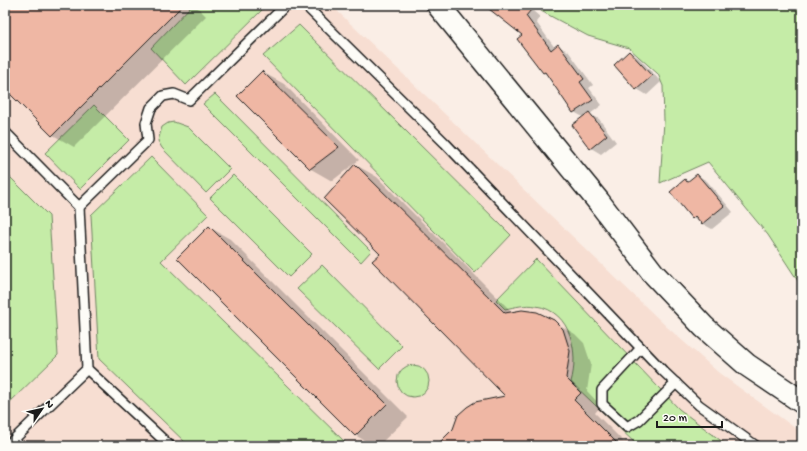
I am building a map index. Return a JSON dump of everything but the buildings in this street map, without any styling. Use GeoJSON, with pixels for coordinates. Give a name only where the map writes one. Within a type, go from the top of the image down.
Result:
{"type":"FeatureCollection","features":[{"type":"Feature","properties":{"kind":"street"},"geometry":{"type":"LineString","coordinates":[[438,5],[599,202],[653,273],[704,327],[747,365],[802,402]]}},
{"type":"Feature","properties":{"kind":"lane"},"geometry":{"type":"LineString","coordinates":[[79,207],[148,140],[146,123],[151,108],[163,96],[174,94],[188,100],[286,5]]}},
{"type":"Feature","properties":{"kind":"lane"},"geometry":{"type":"LineString","coordinates":[[305,5],[445,143],[676,383],[700,405],[756,446]]}},
{"type":"Feature","properties":{"kind":"lane"},"geometry":{"type":"LineString","coordinates":[[5,132],[79,207],[86,369],[170,446]]}},
{"type":"Feature","properties":{"kind":"lane"},"geometry":{"type":"LineString","coordinates":[[641,348],[602,390],[602,404],[627,427],[639,420],[676,383]]}},
{"type":"Feature","properties":{"kind":"lane"},"geometry":{"type":"LineString","coordinates":[[7,446],[86,369]]}},
{"type":"Feature","properties":{"kind":"shaded area"},"geometry":{"type":"Polygon","coordinates":[[[5,5],[331,5],[667,327],[719,373],[802,433],[802,446],[5,446],[5,5]]]}},
{"type":"Feature","properties":{"kind":"green space"},"geometry":{"type":"Polygon","coordinates":[[[192,5],[267,5],[186,85],[151,48],[192,5]]]}},
{"type":"Feature","properties":{"kind":"green space"},"geometry":{"type":"Polygon","coordinates":[[[542,5],[802,5],[802,287],[768,235],[708,162],[660,183],[664,121],[663,86],[658,74],[629,48],[588,36],[541,11],[542,5]]]}},
{"type":"Feature","properties":{"kind":"green space"},"geometry":{"type":"Polygon","coordinates":[[[299,25],[511,235],[475,273],[263,56],[299,25]]]}},
{"type":"Feature","properties":{"kind":"green space"},"geometry":{"type":"Polygon","coordinates":[[[215,94],[371,251],[361,262],[203,104],[215,94]]]}},
{"type":"Feature","properties":{"kind":"green space"},"geometry":{"type":"Polygon","coordinates":[[[94,105],[129,140],[80,189],[45,153],[94,105]]]}},
{"type":"Feature","properties":{"kind":"green space"},"geometry":{"type":"Polygon","coordinates":[[[174,122],[188,127],[230,169],[206,193],[162,148],[158,141],[162,127],[168,123],[174,122]]]}},
{"type":"Feature","properties":{"kind":"green space"},"geometry":{"type":"Polygon","coordinates":[[[151,157],[208,215],[161,261],[349,446],[189,446],[99,359],[91,215],[151,157]]]}},
{"type":"Feature","properties":{"kind":"green space"},"geometry":{"type":"Polygon","coordinates":[[[5,172],[49,216],[58,355],[5,407],[5,172]]]}},
{"type":"Feature","properties":{"kind":"green space"},"geometry":{"type":"Polygon","coordinates":[[[233,175],[312,254],[289,277],[210,198],[233,175]]]}},
{"type":"Feature","properties":{"kind":"green space"},"geometry":{"type":"Polygon","coordinates":[[[536,259],[679,409],[728,446],[638,446],[571,382],[574,359],[573,347],[570,335],[558,316],[548,310],[532,305],[505,309],[496,300],[536,259]]]}},
{"type":"Feature","properties":{"kind":"green space"},"geometry":{"type":"Polygon","coordinates":[[[322,265],[402,346],[379,369],[297,289],[322,265]]]}},
{"type":"Feature","properties":{"kind":"green space"},"geometry":{"type":"Polygon","coordinates":[[[802,306],[802,366],[800,365],[802,306]]]}},
{"type":"Feature","properties":{"kind":"green space"},"geometry":{"type":"Polygon","coordinates":[[[410,365],[416,365],[426,372],[429,381],[428,387],[422,394],[416,397],[410,397],[400,390],[397,384],[397,378],[404,368],[410,365]]]}}]}
